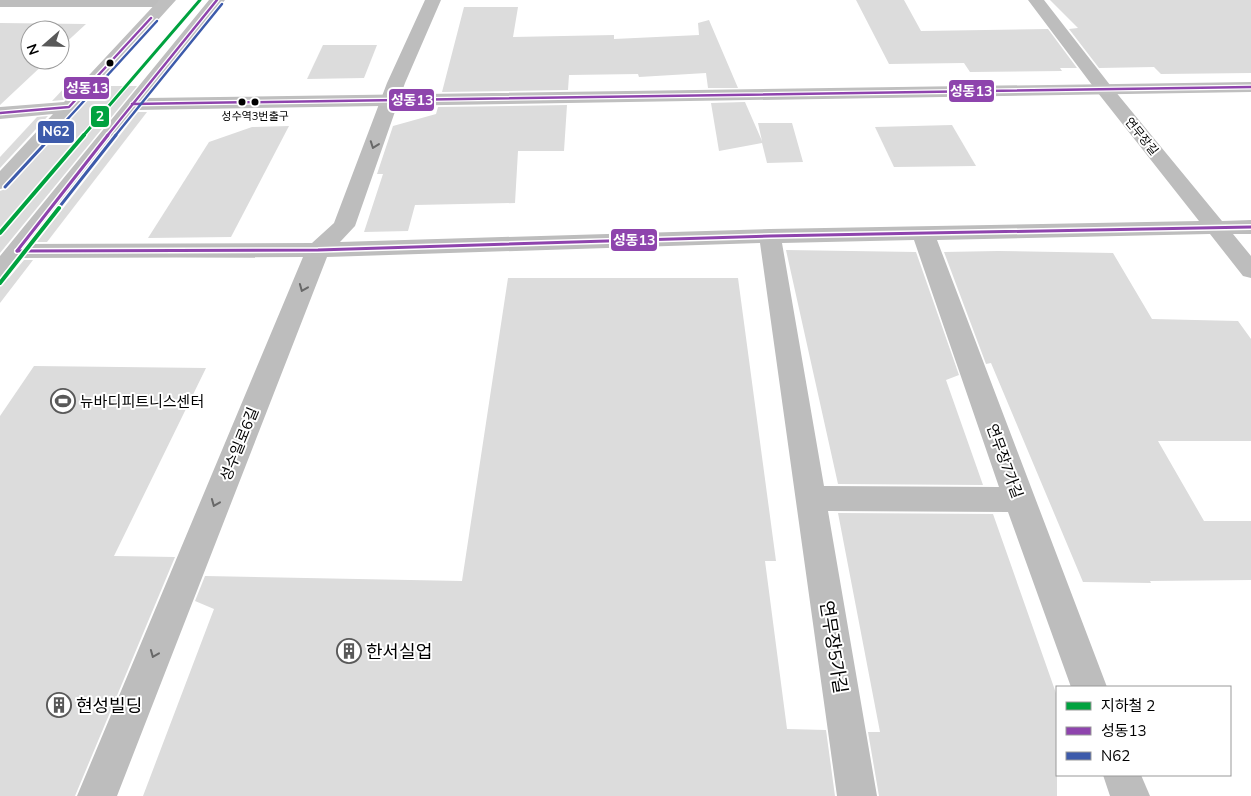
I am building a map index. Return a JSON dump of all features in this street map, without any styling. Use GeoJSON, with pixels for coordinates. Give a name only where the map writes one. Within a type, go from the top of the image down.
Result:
{"type":"FeatureCollection","features":[{"type":"Feature","properties":{"kind":"street"},"geometry":{"type":"LineString","coordinates":[[0,272],[132,104],[217,0]]}},
{"type":"Feature","properties":{"kind":"street","name":"성수일로6길"},"geometry":{"type":"LineString","coordinates":[[97,796],[318,250],[344,226],[396,83],[432,0]]}},
{"type":"Feature","properties":{"kind":"street","name":"연무장길"},"geometry":{"type":"LineString","coordinates":[[1036,0],[1104,89],[1251,271]]}},
{"type":"Feature","properties":{"kind":"street"},"geometry":{"type":"LineString","coordinates":[[0,2],[167,1]]}},
{"type":"Feature","properties":{"kind":"street"},"geometry":{"type":"LineString","coordinates":[[0,183],[167,1]]}},
{"type":"Feature","properties":{"kind":"street"},"geometry":{"type":"LineString","coordinates":[[132,104],[1251,87]]}},
{"type":"Feature","properties":{"kind":"street"},"geometry":{"type":"LineString","coordinates":[[0,113],[69,107]]}},
{"type":"Feature","properties":{"kind":"street"},"geometry":{"type":"LineString","coordinates":[[17,251],[318,250],[770,236],[1251,227]]}},
{"type":"Feature","properties":{"kind":"street","name":"연무장7가길"},"geometry":{"type":"LineString","coordinates":[[923,233],[1019,500],[1090,686]]}},
{"type":"Feature","properties":{"kind":"street","name":"연무장5가길"},"geometry":{"type":"LineString","coordinates":[[770,236],[857,796]]}},
{"type":"Feature","properties":{"kind":"street"},"geometry":{"type":"LineString","coordinates":[[811,498],[1019,500]]}},
{"type":"Feature","properties":{"kind":"street"},"geometry":{"type":"LineString","coordinates":[[1122,776],[1130,796]]}},
{"type":"Feature","properties":{"kind":"building"},"geometry":{"type":"Polygon","coordinates":[[[856,0],[904,0],[921,31],[1048,29],[1077,68],[1060,68],[1062,71],[970,72],[964,63],[889,64],[856,0]]]}},
{"type":"Feature","properties":{"kind":"building"},"geometry":{"type":"Polygon","coordinates":[[[1050,0],[1251,0],[1251,73],[1161,74],[1154,67],[1099,68],[1069,29],[1078,28],[1050,0]]]}},
{"type":"Feature","properties":{"kind":"building"},"geometry":{"type":"Polygon","coordinates":[[[464,7],[518,7],[513,37],[614,35],[614,39],[699,35],[698,23],[709,20],[738,88],[708,88],[706,73],[639,77],[638,74],[569,75],[568,90],[442,92],[464,7]]]}},
{"type":"Feature","properties":{"kind":"building"},"geometry":{"type":"Polygon","coordinates":[[[0,23],[20,23],[20,70],[37,70],[0,105],[0,23]]]}},
{"type":"Feature","properties":{"kind":"building"},"geometry":{"type":"Polygon","coordinates":[[[70,24],[86,24],[70,39],[70,24]]]}},
{"type":"Feature","properties":{"kind":"building"},"geometry":{"type":"Polygon","coordinates":[[[323,45],[377,45],[364,78],[307,79],[323,45]]]}},
{"type":"Feature","properties":{"kind":"building"},"geometry":{"type":"Polygon","coordinates":[[[67,85],[77,86],[63,100],[52,101],[67,85]]]}},
{"type":"Feature","properties":{"kind":"building"},"geometry":{"type":"Polygon","coordinates":[[[101,86],[137,86],[0,253],[0,191],[8,188],[101,86]]]}},
{"type":"Feature","properties":{"kind":"building"},"geometry":{"type":"Polygon","coordinates":[[[745,102],[762,141],[758,123],[792,123],[803,162],[767,163],[762,143],[719,151],[711,103],[745,102]]]}},
{"type":"Feature","properties":{"kind":"building"},"geometry":{"type":"Polygon","coordinates":[[[567,105],[564,151],[518,151],[515,203],[415,205],[408,231],[364,232],[383,174],[377,174],[393,126],[436,114],[438,107],[567,105]]]}},
{"type":"Feature","properties":{"kind":"building"},"geometry":{"type":"Polygon","coordinates":[[[138,112],[147,112],[47,242],[37,242],[138,112]]]}},
{"type":"Feature","properties":{"kind":"building"},"geometry":{"type":"Polygon","coordinates":[[[48,116],[0,168],[0,157],[37,117],[48,116]]]}},
{"type":"Feature","properties":{"kind":"building"},"geometry":{"type":"Polygon","coordinates":[[[952,125],[976,166],[894,167],[875,127],[952,125]]]}},
{"type":"Feature","properties":{"kind":"building"},"geometry":{"type":"Polygon","coordinates":[[[289,126],[231,237],[148,238],[209,142],[252,127],[289,126]]]}},
{"type":"Feature","properties":{"kind":"building"},"geometry":{"type":"Polygon","coordinates":[[[786,250],[916,252],[959,375],[946,380],[983,485],[838,484],[786,250]]]}},
{"type":"Feature","properties":{"kind":"building"},"geometry":{"type":"Polygon","coordinates":[[[944,252],[1113,253],[1152,319],[1238,321],[1251,339],[1251,441],[1158,441],[1204,521],[1251,521],[1251,580],[1150,581],[1151,583],[1083,582],[991,363],[986,364],[944,252]]]}},
{"type":"Feature","properties":{"kind":"building"},"geometry":{"type":"Polygon","coordinates":[[[24,260],[33,260],[0,303],[0,281],[9,278],[24,260]]]}},
{"type":"Feature","properties":{"kind":"building"},"geometry":{"type":"Polygon","coordinates":[[[508,278],[738,278],[776,561],[765,561],[787,729],[826,730],[835,796],[143,796],[214,609],[195,601],[205,576],[462,581],[508,278]]]}},
{"type":"Feature","properties":{"kind":"building"},"geometry":{"type":"Polygon","coordinates":[[[34,366],[206,368],[114,556],[175,557],[75,796],[0,796],[0,416],[34,366]]]}},
{"type":"Feature","properties":{"kind":"building"},"geometry":{"type":"Polygon","coordinates":[[[838,513],[993,514],[1056,693],[1057,796],[879,796],[868,732],[880,732],[838,513]]]}},
{"type":"Feature","properties":{"kind":"metro line","name":"2"},"geometry":{"type":"LineString","coordinates":[[0,233],[200,0]]}},
{"type":"Feature","properties":{"kind":"metro line","name":"2"},"geometry":{"type":"LineString","coordinates":[[0,283],[59,208]]}},
{"type":"Feature","properties":{"kind":"transit line","name":"성동13"},"geometry":{"type":"LineString","coordinates":[[17,251],[132,104],[217,0]]}},
{"type":"Feature","properties":{"kind":"transit line","name":"N62"},"geometry":{"type":"LineString","coordinates":[[5,276],[137,108],[222,4]]}},
{"type":"Feature","properties":{"kind":"transit line","name":"성동13"},"geometry":{"type":"LineString","coordinates":[[0,113],[69,107],[151,18]]}},
{"type":"Feature","properties":{"kind":"transit line","name":"N62"},"geometry":{"type":"LineString","coordinates":[[5,187],[157,21]]}},
{"type":"Feature","properties":{"kind":"transit line","name":"성동13"},"geometry":{"type":"LineString","coordinates":[[132,104],[1251,87]]}},
{"type":"Feature","properties":{"kind":"transit line","name":"성동13"},"geometry":{"type":"LineString","coordinates":[[17,251],[318,250],[770,236],[1251,227]]}},
{"type":"Feature","properties":{"kind":"place","name":"성수역3번출구"},"geometry":{"type":"Point","coordinates":[255,102]}},
{"type":"Feature","properties":{"kind":"place","name":"뉴바디피트니스센터"},"geometry":{"type":"Point","coordinates":[63,401]}},
{"type":"Feature","properties":{"kind":"place","name":"한서실업"},"geometry":{"type":"Point","coordinates":[349,651]}},
{"type":"Feature","properties":{"kind":"place","name":"현성빌딩"},"geometry":{"type":"Point","coordinates":[59,705]}}]}
